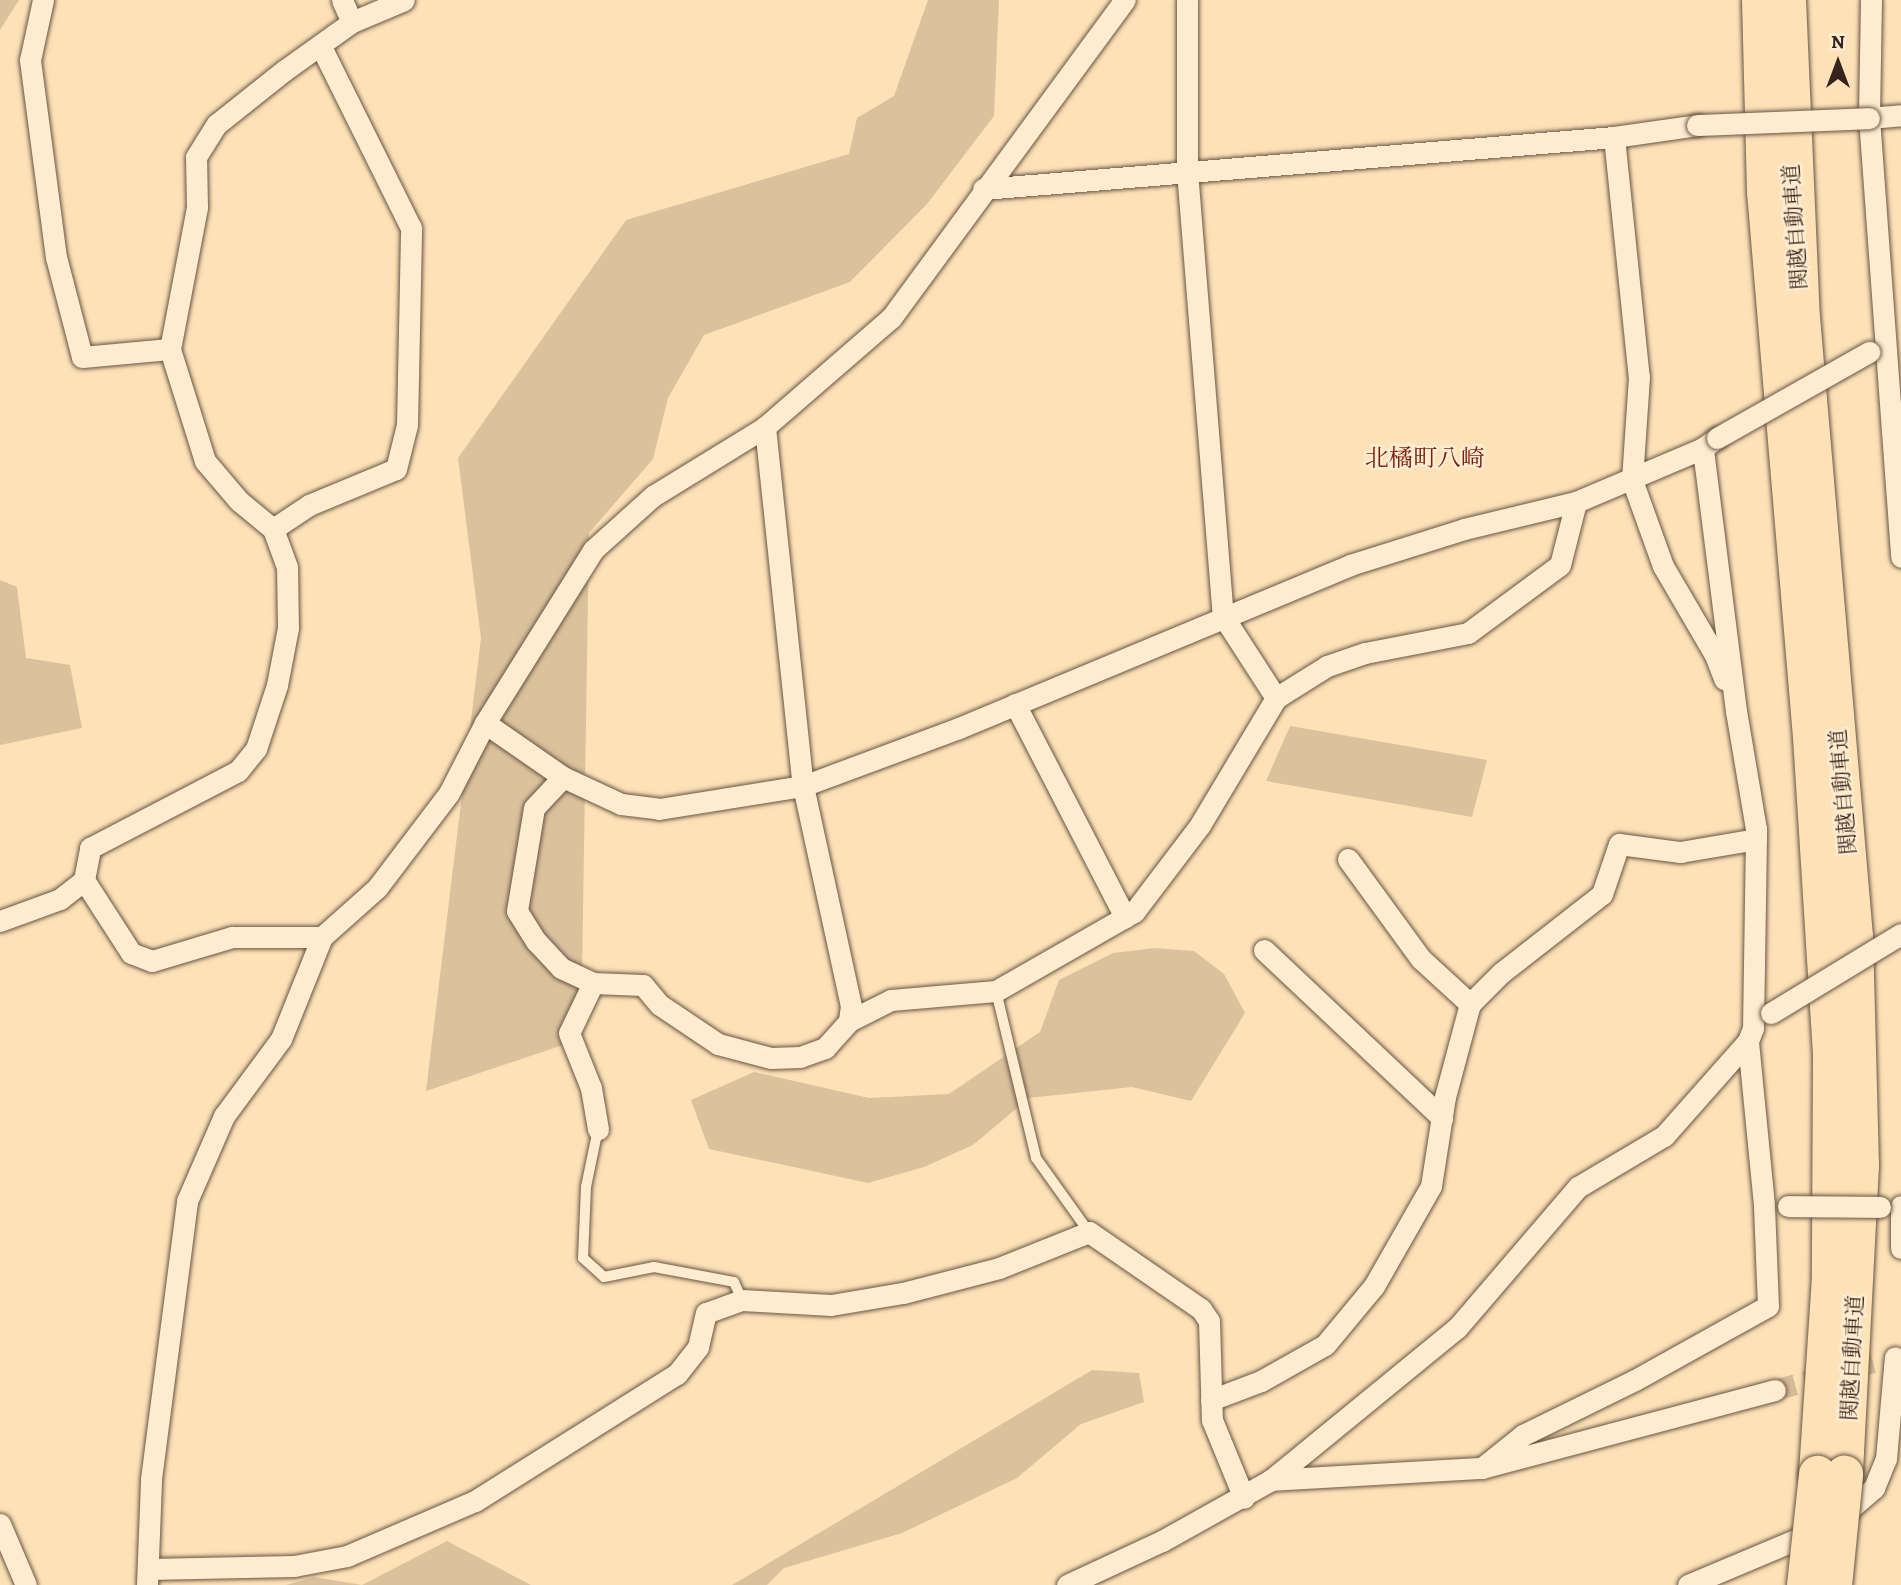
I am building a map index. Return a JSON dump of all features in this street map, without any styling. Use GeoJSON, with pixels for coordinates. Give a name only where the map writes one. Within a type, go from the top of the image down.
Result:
{"type":"FeatureCollection","features":[{"type":"Feature","properties":{"kind":"highway","name":"関越自動車道"},"geometry":{"type":"LineString","coordinates":[[1760,0],[1765,191],[1811,736],[1831,1056],[1833,1585]]}},
{"type":"Feature","properties":{"kind":"highway","name":"関越自動車道"},"geometry":{"type":"LineString","coordinates":[[1787,0],[1801,317],[1854,949],[1860,1165],[1831,1474],[1805,1585]]}},
{"type":"Feature","properties":{"kind":"street"},"geometry":{"type":"LineString","coordinates":[[43,0],[30,60],[56,257],[82,357],[170,349]]}},
{"type":"Feature","properties":{"kind":"street"},"geometry":{"type":"LineString","coordinates":[[342,0],[352,22]]}},
{"type":"Feature","properties":{"kind":"street"},"geometry":{"type":"LineString","coordinates":[[0,921],[60,899],[84,880],[90,848],[238,771],[256,749],[277,685],[288,628],[287,568],[273,529],[239,501],[205,461],[170,349],[197,207],[196,157],[217,124],[352,22],[404,0]]}},
{"type":"Feature","properties":{"kind":"street"},"geometry":{"type":"LineString","coordinates":[[1125,0],[983,189],[891,318],[765,427],[653,496],[593,550],[485,723],[449,793],[377,888],[322,937],[281,1039],[224,1116],[187,1200],[151,1479],[147,1577],[293,1566],[346,1556],[463,1507],[516,1478],[677,1374],[698,1347],[706,1313],[742,1300],[831,1305],[903,1293],[999,1268],[1089,1232],[1201,1309],[1209,1321],[1212,1420],[1244,1498]]}},
{"type":"Feature","properties":{"kind":"street"},"geometry":{"type":"LineString","coordinates":[[1187,0],[1187,171],[1223,616],[1276,698]]}},
{"type":"Feature","properties":{"kind":"street"},"geometry":{"type":"LineString","coordinates":[[1871,0],[1869,118],[1901,557]]}},
{"type":"Feature","properties":{"kind":"street"},"geometry":{"type":"LineString","coordinates":[[273,529],[309,505],[396,469],[407,425],[411,228],[321,47]]}},
{"type":"Feature","properties":{"kind":"street"},"geometry":{"type":"LineString","coordinates":[[983,189],[1614,137],[1697,125],[1901,115]]}},
{"type":"Feature","properties":{"kind":"street"},"geometry":{"type":"LineString","coordinates":[[1614,137],[1639,377],[1632,480],[1663,566],[1715,654],[1736,711]]}},
{"type":"Feature","properties":{"kind":"street"},"geometry":{"type":"LineString","coordinates":[[485,723],[563,777],[621,804],[659,809],[803,786],[1015,704],[1350,565],[1464,529],[1576,502],[1632,480],[1710,443],[1885,345]]}},
{"type":"Feature","properties":{"kind":"street"},"geometry":{"type":"LineString","coordinates":[[765,427],[803,786],[851,1006],[849,1021]]}},
{"type":"Feature","properties":{"kind":"street"},"geometry":{"type":"LineString","coordinates":[[1482,1468],[1523,1435],[1635,1380],[1768,1306],[1764,1205],[1751,1035],[1756,839],[1736,711],[1710,443]]}},
{"type":"Feature","properties":{"kind":"street"},"geometry":{"type":"LineString","coordinates":[[563,777],[534,807],[517,911],[561,968],[593,983],[643,985],[660,1005],[718,1044],[771,1058],[800,1057],[825,1048],[849,1021],[891,1000],[996,991],[1125,917],[1200,825],[1276,698],[1327,666],[1364,653],[1468,633],[1560,565],[1576,502]]}},
{"type":"Feature","properties":{"kind":"street"},"geometry":{"type":"LineString","coordinates":[[1015,704],[1125,917]]}},
{"type":"Feature","properties":{"kind":"street"},"geometry":{"type":"LineString","coordinates":[[1211,1400],[1261,1381],[1325,1345],[1374,1286],[1431,1186],[1442,1118],[1470,1004],[1501,973],[1602,894],[1619,844],[1681,852],[1756,839]]}},
{"type":"Feature","properties":{"kind":"street"},"geometry":{"type":"LineString","coordinates":[[1348,859],[1421,959],[1470,1004]]}},
{"type":"Feature","properties":{"kind":"street"},"geometry":{"type":"LineString","coordinates":[[84,880],[131,953],[152,961],[232,937],[322,937]]}},
{"type":"Feature","properties":{"kind":"street"},"geometry":{"type":"LineString","coordinates":[[1067,1585],[1244,1498],[1271,1480],[1457,1328],[1578,1187],[1664,1136],[1771,1013],[1901,934]]}},
{"type":"Feature","properties":{"kind":"street"},"geometry":{"type":"LineString","coordinates":[[1264,950],[1442,1118]]}},
{"type":"Feature","properties":{"kind":"street"},"geometry":{"type":"LineString","coordinates":[[593,983],[569,1033],[590,1088],[598,1129]]}},
{"type":"Feature","properties":{"kind":"street"},"geometry":{"type":"LineString","coordinates":[[1764,1205],[1894,1207],[1901,1248]]}},
{"type":"Feature","properties":{"kind":"street"},"geometry":{"type":"LineString","coordinates":[[1688,1585],[1831,1525],[1874,1488],[1886,1459],[1898,1355],[1873,1362]]}},
{"type":"Feature","properties":{"kind":"street"},"geometry":{"type":"LineString","coordinates":[[1271,1480],[1482,1468],[1775,1390]]}},
{"type":"Feature","properties":{"kind":"street"},"geometry":{"type":"LineString","coordinates":[[0,1524],[26,1585]]}},
{"type":"Feature","properties":{"kind":"lane"},"geometry":{"type":"LineString","coordinates":[[996,991],[1036,1158],[1089,1232]]}},
{"type":"Feature","properties":{"kind":"lane"},"geometry":{"type":"LineString","coordinates":[[598,1129],[586,1187],[583,1258],[604,1277],[654,1267],[734,1282],[742,1300]]}},
{"type":"Feature","properties":{"kind":"shaded area"},"geometry":{"type":"Polygon","coordinates":[[[0,0],[19,0],[0,30],[0,0]]]}},
{"type":"Feature","properties":{"kind":"shaded area"},"geometry":{"type":"Polygon","coordinates":[[[928,0],[999,0],[994,116],[927,204],[850,282],[704,335],[668,398],[653,459],[589,533],[581,1039],[426,1091],[481,638],[458,458],[626,220],[849,154],[857,118],[894,96],[928,0]]]}},
{"type":"Feature","properties":{"kind":"shaded area"},"geometry":{"type":"Polygon","coordinates":[[[0,580],[17,587],[26,658],[70,665],[82,728],[0,745],[0,580]]]}},
{"type":"Feature","properties":{"kind":"shaded area"},"geometry":{"type":"Polygon","coordinates":[[[1290,726],[1487,760],[1472,817],[1266,781],[1290,726]]]}},
{"type":"Feature","properties":{"kind":"shaded area"},"geometry":{"type":"Polygon","coordinates":[[[1155,948],[1194,951],[1224,974],[1245,1013],[1191,1101],[1132,1087],[1029,1098],[973,1145],[924,1167],[868,1183],[709,1149],[691,1100],[754,1072],[869,1098],[949,1094],[1040,1032],[1059,980],[1113,953],[1155,948]]]}},
{"type":"Feature","properties":{"kind":"shaded area"},"geometry":{"type":"Polygon","coordinates":[[[1092,1370],[1139,1373],[1144,1402],[1081,1424],[1017,1478],[902,1533],[784,1568],[767,1585],[732,1585],[1092,1370]]]}},
{"type":"Feature","properties":{"kind":"shaded area"},"geometry":{"type":"Polygon","coordinates":[[[447,1541],[531,1585],[362,1585],[447,1541]]]}},
{"type":"Feature","properties":{"kind":"shaded area"},"geometry":{"type":"Polygon","coordinates":[[[314,1577],[362,1585],[286,1585],[314,1577]]]}},
{"type":"Feature","properties":{"kind":"tunnel"},"geometry":{"type":"LineString","coordinates":[[1775,1390],[1873,1362]]}},
{"type":"Feature","properties":{"kind":"district","name":"北橘町八崎"},"geometry":{"type":"Point","coordinates":[1425,459]}}]}
